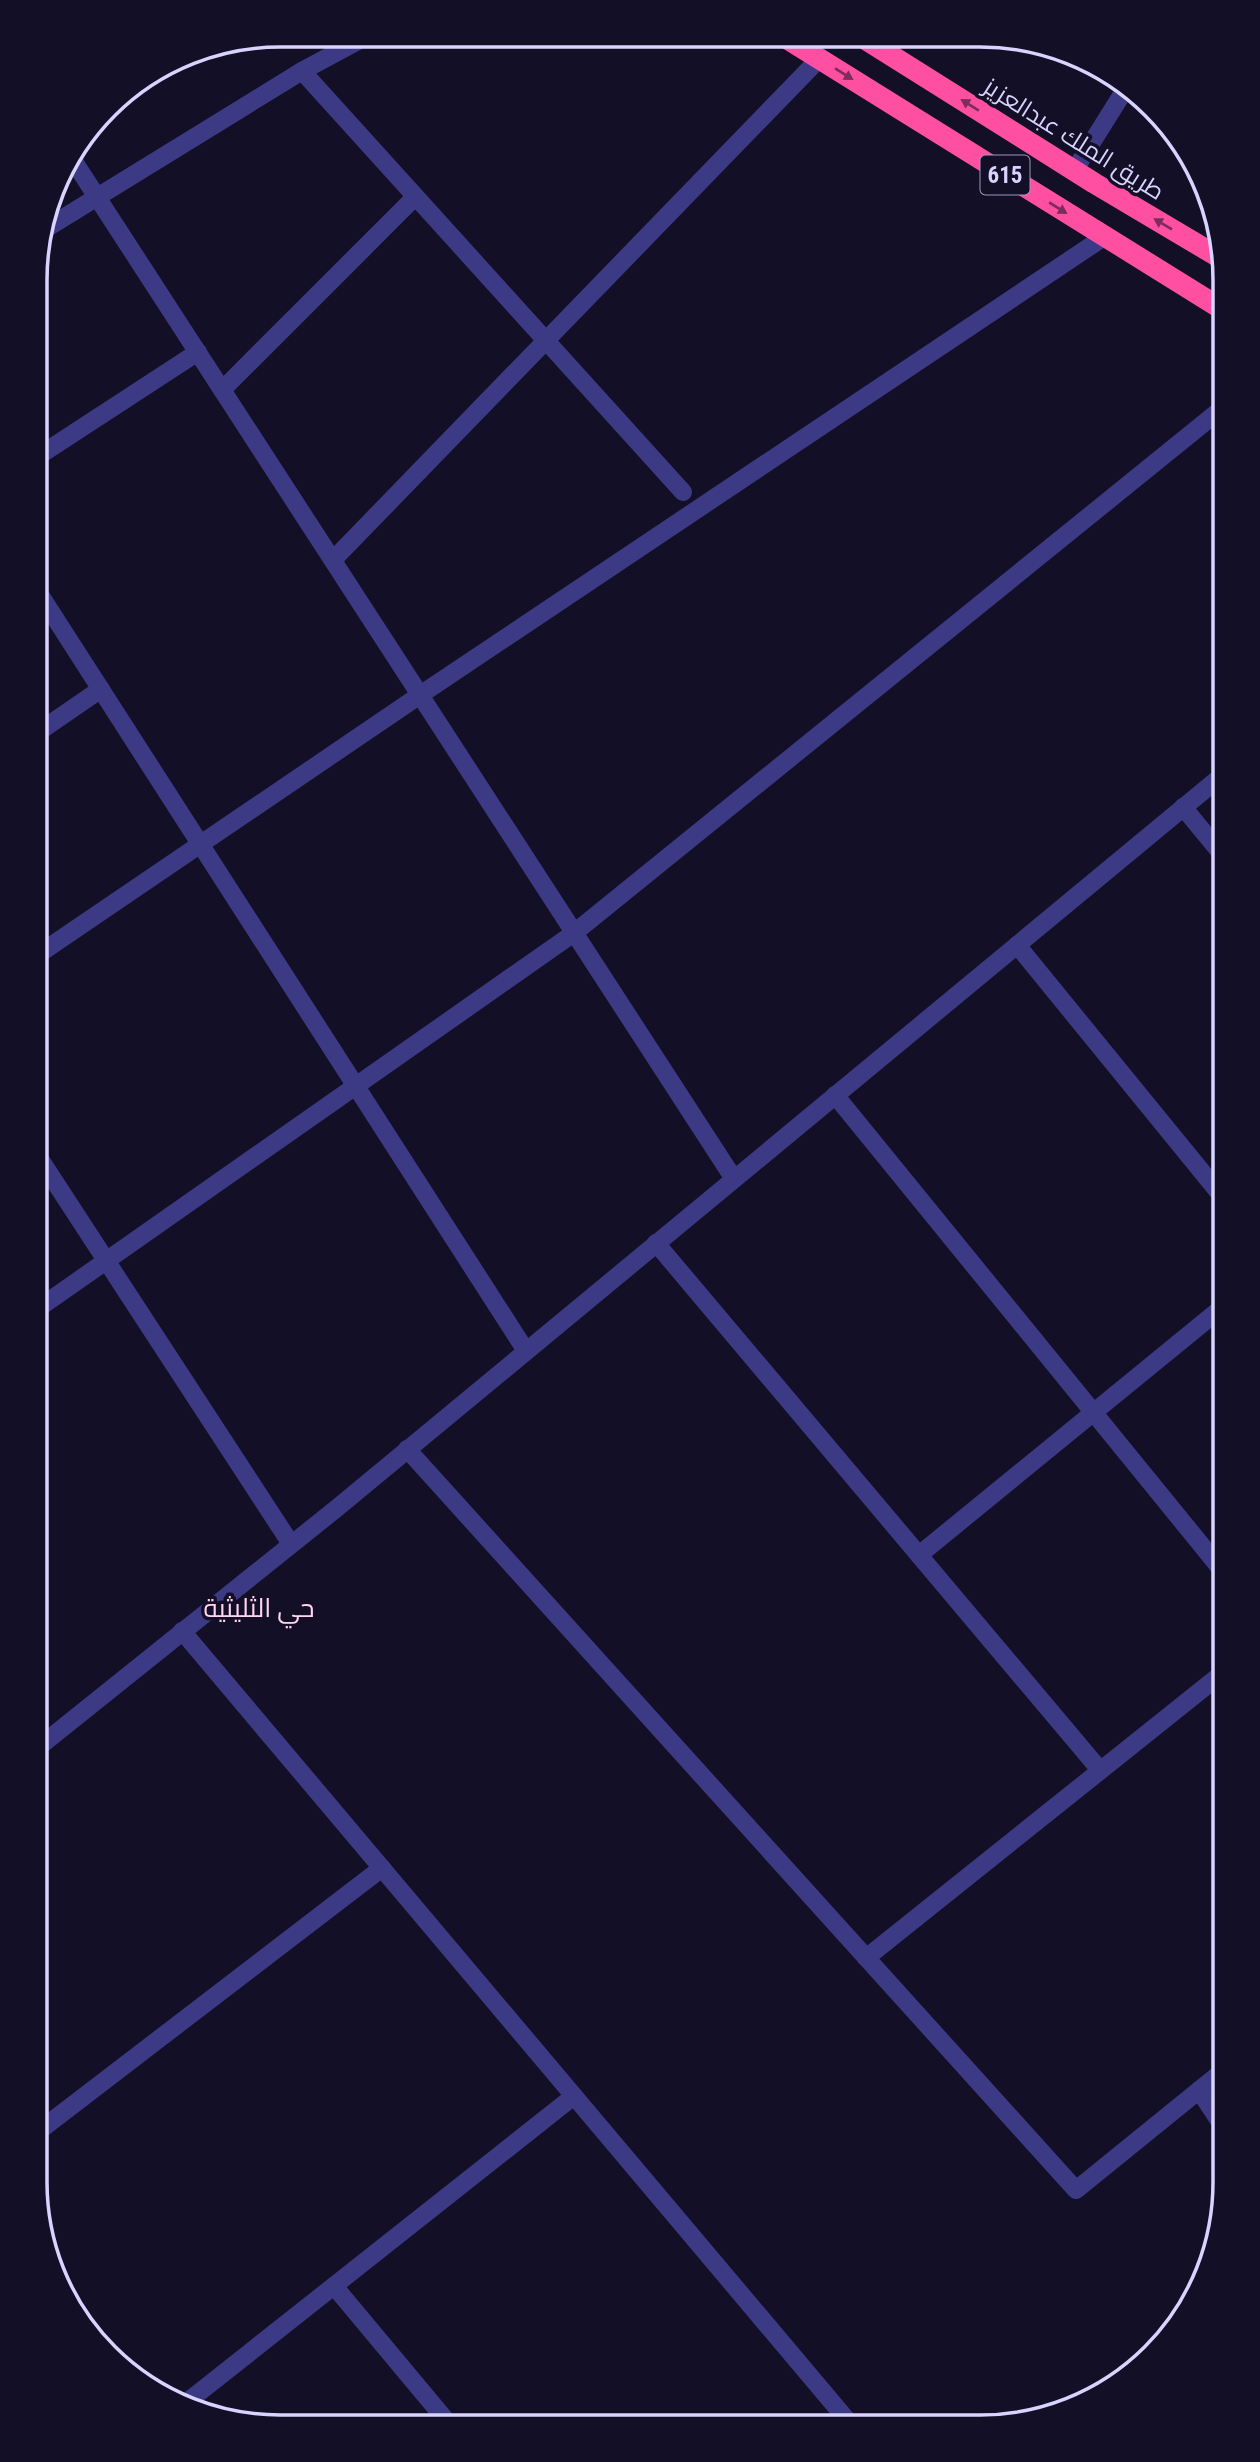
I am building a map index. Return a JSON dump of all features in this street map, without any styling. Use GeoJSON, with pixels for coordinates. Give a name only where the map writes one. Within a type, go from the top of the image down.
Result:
{"type":"FeatureCollection","features":[{"type":"Feature","properties":{"kind":"highway","name":"615"},"geometry":{"type":"LineString","coordinates":[[801,47],[1213,304]]}},
{"type":"Feature","properties":{"kind":"highway","name":"طريق الملك عبدالعزيز"},"geometry":{"type":"LineString","coordinates":[[878,47],[1210,253]]}},
{"type":"Feature","properties":{"kind":"street"},"geometry":{"type":"LineString","coordinates":[[54,223],[302,71],[345,48]]}},
{"type":"Feature","properties":{"kind":"street"},"geometry":{"type":"LineString","coordinates":[[333,560],[819,59]]}},
{"type":"Feature","properties":{"kind":"street"},"geometry":{"type":"LineString","coordinates":[[302,71],[683,492]]}},
{"type":"Feature","properties":{"kind":"street"},"geometry":{"type":"LineString","coordinates":[[1074,171],[1121,96]]}},
{"type":"Feature","properties":{"kind":"street"},"geometry":{"type":"LineString","coordinates":[[77,166],[734,1179]]}},
{"type":"Feature","properties":{"kind":"street"},"geometry":{"type":"LineString","coordinates":[[222,390],[415,197]]}},
{"type":"Feature","properties":{"kind":"street"},"geometry":{"type":"LineString","coordinates":[[47,949],[1104,237]]}},
{"type":"Feature","properties":{"kind":"street"},"geometry":{"type":"LineString","coordinates":[[47,450],[198,352]]}},
{"type":"Feature","properties":{"kind":"street"},"geometry":{"type":"LineString","coordinates":[[47,1302],[574,933],[1213,416]]}},
{"type":"Feature","properties":{"kind":"street"},"geometry":{"type":"LineString","coordinates":[[47,605],[526,1351]]}},
{"type":"Feature","properties":{"kind":"street"},"geometry":{"type":"LineString","coordinates":[[47,726],[101,689]]}},
{"type":"Feature","properties":{"kind":"street"},"geometry":{"type":"LineString","coordinates":[[47,1741],[407,1449],[1213,782]]}},
{"type":"Feature","properties":{"kind":"street"},"geometry":{"type":"LineString","coordinates":[[1183,807],[1213,843]]}},
{"type":"Feature","properties":{"kind":"street"},"geometry":{"type":"LineString","coordinates":[[1017,945],[1213,1185]]}},
{"type":"Feature","properties":{"kind":"street"},"geometry":{"type":"LineString","coordinates":[[835,1095],[1212,1559]]}},
{"type":"Feature","properties":{"kind":"street"},"geometry":{"type":"LineString","coordinates":[[47,1170],[291,1544]]}},
{"type":"Feature","properties":{"kind":"street"},"geometry":{"type":"LineString","coordinates":[[656,1243],[1100,1770]]}},
{"type":"Feature","properties":{"kind":"street"},"geometry":{"type":"LineString","coordinates":[[919,1555],[1212,1315]]}},
{"type":"Feature","properties":{"kind":"street"},"geometry":{"type":"LineString","coordinates":[[407,1449],[1076,2190],[1212,2080]]}},
{"type":"Feature","properties":{"kind":"street"},"geometry":{"type":"LineString","coordinates":[[182,1631],[843,2415]]}},
{"type":"Feature","properties":{"kind":"street"},"geometry":{"type":"LineString","coordinates":[[866,1958],[1212,1681]]}},
{"type":"Feature","properties":{"kind":"street"},"geometry":{"type":"LineString","coordinates":[[47,2125],[382,1868]]}},
{"type":"Feature","properties":{"kind":"street"},"geometry":{"type":"LineString","coordinates":[[1199,2090],[1212,2110]]}},
{"type":"Feature","properties":{"kind":"street"},"geometry":{"type":"LineString","coordinates":[[193,2398],[574,2096]]}},
{"type":"Feature","properties":{"kind":"street"},"geometry":{"type":"LineString","coordinates":[[334,2286],[441,2415]]}},
{"type":"Feature","properties":{"kind":"district","name":"حي الثليثية"},"geometry":{"type":"Point","coordinates":[259,1608]}}]}
